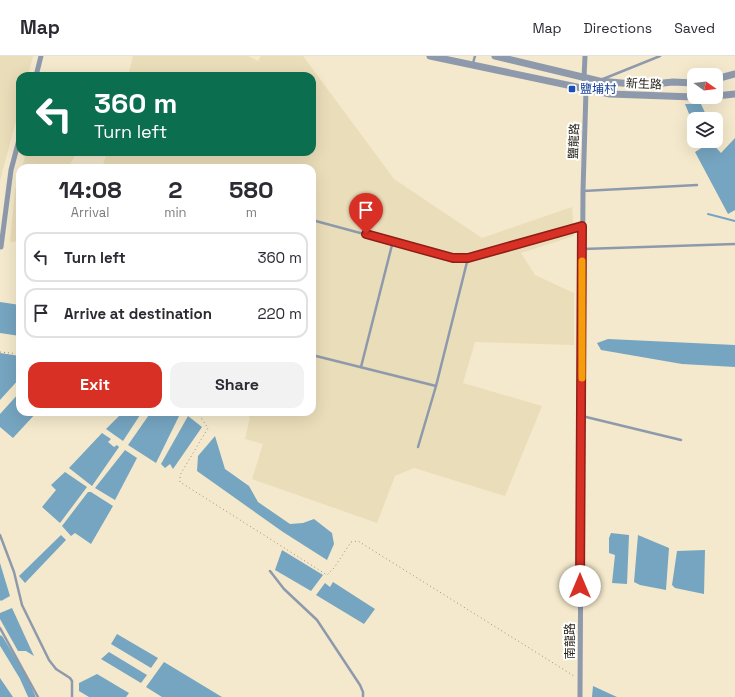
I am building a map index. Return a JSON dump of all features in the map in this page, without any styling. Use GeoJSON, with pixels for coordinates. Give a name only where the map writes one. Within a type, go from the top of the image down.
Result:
{"type":"FeatureCollection","features":[{"type":"Feature","properties":{"kind":"street"},"geometry":{"type":"LineString","coordinates":[[37,72],[41,56]]}},
{"type":"Feature","properties":{"kind":"street","name":"新生路"},"geometry":{"type":"LineString","coordinates":[[430,56],[610,94],[687,97]]}},
{"type":"Feature","properties":{"kind":"street","name":"新生路"},"geometry":{"type":"LineString","coordinates":[[495,56],[599,81],[644,85],[673,82],[687,83]]}},
{"type":"Feature","properties":{"kind":"street","name":"鹽龍路"},"geometry":{"type":"LineString","coordinates":[[582,226],[586,90],[584,78],[585,56]]}},
{"type":"Feature","properties":{"kind":"street"},"geometry":{"type":"LineString","coordinates":[[723,77],[735,74]]}},
{"type":"Feature","properties":{"kind":"street"},"geometry":{"type":"LineString","coordinates":[[723,95],[735,94]]}},
{"type":"Feature","properties":{"kind":"street"},"geometry":{"type":"LineString","coordinates":[[1,246],[11,170],[16,151]]}},
{"type":"Feature","properties":{"kind":"street","name":"南龍路"},"geometry":{"type":"LineString","coordinates":[[580,697],[582,226]]}},
{"type":"Feature","properties":{"kind":"lane"},"geometry":{"type":"LineString","coordinates":[[472,65],[475,56]]}},
{"type":"Feature","properties":{"kind":"lane"},"geometry":{"type":"LineString","coordinates":[[599,81],[660,56]]}},
{"type":"Feature","properties":{"kind":"lane"},"geometry":{"type":"LineString","coordinates":[[582,191],[696,185]]}},
{"type":"Feature","properties":{"kind":"lane"},"geometry":{"type":"LineString","coordinates":[[316,221],[453,258],[468,258],[582,226]]}},
{"type":"Feature","properties":{"kind":"lane"},"geometry":{"type":"LineString","coordinates":[[361,367],[393,242]]}},
{"type":"Feature","properties":{"kind":"lane"},"geometry":{"type":"LineString","coordinates":[[582,249],[735,244]]}},
{"type":"Feature","properties":{"kind":"lane"},"geometry":{"type":"LineString","coordinates":[[418,446],[436,386],[468,258]]}},
{"type":"Feature","properties":{"kind":"lane"},"geometry":{"type":"LineString","coordinates":[[316,356],[436,386]]}},
{"type":"Feature","properties":{"kind":"lane"},"geometry":{"type":"LineString","coordinates":[[581,416],[681,440]]}},
{"type":"Feature","properties":{"kind":"lane"},"geometry":{"type":"LineString","coordinates":[[0,535],[14,572],[22,605],[49,660],[56,669],[72,681],[72,697]]}},
{"type":"Feature","properties":{"kind":"lane"},"geometry":{"type":"LineString","coordinates":[[270,571],[284,589],[317,620],[360,685],[363,692],[363,697]]}},
{"type":"Feature","properties":{"kind":"lane"},"geometry":{"type":"LineString","coordinates":[[0,628],[38,697]]}},
{"type":"Feature","properties":{"kind":"path"},"geometry":{"type":"LineString","coordinates":[[0,352],[16,354]]}},
{"type":"Feature","properties":{"kind":"path"},"geometry":{"type":"LineString","coordinates":[[200,416],[208,428],[180,475],[180,482],[327,575],[334,568],[351,542],[358,541],[580,679]]}},
{"type":"Feature","properties":{"kind":"shaded area"},"geometry":{"type":"Polygon","coordinates":[[[0,56],[33,56],[29,72],[16,72],[16,121],[0,181],[0,56]]]}},
{"type":"Feature","properties":{"kind":"shaded area"},"geometry":{"type":"Polygon","coordinates":[[[133,56],[248,56],[258,61],[261,56],[303,56],[315,72],[129,72],[133,56]]]}},
{"type":"Feature","properties":{"kind":"shaded area"},"geometry":{"type":"Polygon","coordinates":[[[316,74],[394,179],[482,238],[572,207],[574,236],[521,253],[535,275],[574,293],[574,345],[475,342],[463,383],[542,406],[505,496],[414,468],[395,476],[377,523],[252,479],[263,444],[245,439],[250,417],[248,416],[316,416],[316,164],[103,164],[106,156],[316,156],[316,74]]]}},
{"type":"Feature","properties":{"kind":"shaded area"},"geometry":{"type":"Polygon","coordinates":[[[25,156],[75,156],[70,164],[23,164],[25,156]]]}},
{"type":"Feature","properties":{"kind":"shaded area"},"geometry":{"type":"Polygon","coordinates":[[[16,187],[16,241],[10,242],[16,187]]]}},
{"type":"Feature","properties":{"kind":"water"},"geometry":{"type":"Polygon","coordinates":[[[685,104],[701,104],[705,112],[688,112],[685,104]]]}},
{"type":"Feature","properties":{"kind":"water"},"geometry":{"type":"Polygon","coordinates":[[[735,138],[735,210],[728,214],[695,152],[701,148],[716,148],[721,153],[735,138]]]}},
{"type":"Feature","properties":{"kind":"water"},"geometry":{"type":"Polygon","coordinates":[[[0,302],[16,304],[16,335],[0,333],[0,302]]]}},
{"type":"Feature","properties":{"kind":"water"},"geometry":{"type":"Polygon","coordinates":[[[608,339],[735,345],[735,367],[682,364],[601,350],[597,343],[608,339]]]}},
{"type":"Feature","properties":{"kind":"water"},"geometry":{"type":"Polygon","coordinates":[[[0,353],[16,355],[16,382],[0,400],[0,353]]]}},
{"type":"Feature","properties":{"kind":"water"},"geometry":{"type":"Polygon","coordinates":[[[16,396],[16,416],[33,416],[13,438],[0,427],[0,414],[16,396]]]}},
{"type":"Feature","properties":{"kind":"water"},"geometry":{"type":"Polygon","coordinates":[[[119,416],[139,416],[123,441],[106,429],[119,416]]]}},
{"type":"Feature","properties":{"kind":"water"},"geometry":{"type":"Polygon","coordinates":[[[148,416],[179,416],[156,463],[128,445],[148,416]]]}},
{"type":"Feature","properties":{"kind":"water"},"geometry":{"type":"Polygon","coordinates":[[[188,416],[202,427],[173,469],[170,464],[165,468],[161,464],[188,416]]]}},
{"type":"Feature","properties":{"kind":"water"},"geometry":{"type":"Polygon","coordinates":[[[102,433],[111,439],[108,442],[114,447],[117,445],[119,447],[92,486],[69,468],[102,433]]]}},
{"type":"Feature","properties":{"kind":"water"},"geometry":{"type":"Polygon","coordinates":[[[215,436],[225,469],[249,486],[258,502],[290,524],[303,523],[314,519],[332,533],[334,544],[327,560],[283,532],[197,471],[198,456],[215,436]]]}},
{"type":"Feature","properties":{"kind":"water"},"geometry":{"type":"Polygon","coordinates":[[[125,450],[137,458],[115,500],[95,488],[125,450]]]}},
{"type":"Feature","properties":{"kind":"water"},"geometry":{"type":"Polygon","coordinates":[[[65,472],[87,487],[60,523],[42,507],[56,490],[51,485],[65,472]]]}},
{"type":"Feature","properties":{"kind":"water"},"geometry":{"type":"Polygon","coordinates":[[[88,492],[91,492],[113,506],[91,544],[75,533],[71,536],[62,526],[88,492]]]}},
{"type":"Feature","properties":{"kind":"water"},"geometry":{"type":"Polygon","coordinates":[[[611,533],[629,535],[627,584],[612,583],[615,555],[609,553],[609,538],[611,533]]]}},
{"type":"Feature","properties":{"kind":"water"},"geometry":{"type":"Polygon","coordinates":[[[61,535],[66,540],[25,583],[19,576],[61,535]]]}},
{"type":"Feature","properties":{"kind":"water"},"geometry":{"type":"Polygon","coordinates":[[[638,535],[669,548],[666,590],[640,585],[634,582],[638,535]]]}},
{"type":"Feature","properties":{"kind":"water"},"geometry":{"type":"Polygon","coordinates":[[[282,550],[323,575],[311,591],[275,570],[282,550]]]}},
{"type":"Feature","properties":{"kind":"water"},"geometry":{"type":"Polygon","coordinates":[[[705,550],[704,594],[675,588],[672,585],[677,551],[705,550]]]}},
{"type":"Feature","properties":{"kind":"water"},"geometry":{"type":"Polygon","coordinates":[[[0,563],[10,596],[1,601],[0,600],[0,563]]]}},
{"type":"Feature","properties":{"kind":"water"},"geometry":{"type":"Polygon","coordinates":[[[333,582],[375,609],[364,624],[316,595],[325,583],[330,587],[333,582]]]}},
{"type":"Feature","properties":{"kind":"water"},"geometry":{"type":"Polygon","coordinates":[[[12,608],[34,656],[26,651],[18,651],[0,619],[0,613],[12,608]]]}},
{"type":"Feature","properties":{"kind":"water"},"geometry":{"type":"Polygon","coordinates":[[[117,634],[158,658],[151,668],[111,644],[117,634]]]}},
{"type":"Feature","properties":{"kind":"water"},"geometry":{"type":"Polygon","coordinates":[[[109,652],[147,675],[141,683],[101,659],[109,652]]]}},
{"type":"Feature","properties":{"kind":"water"},"geometry":{"type":"Polygon","coordinates":[[[164,662],[222,697],[162,697],[146,687],[164,662]]]}},
{"type":"Feature","properties":{"kind":"water"},"geometry":{"type":"Polygon","coordinates":[[[97,674],[129,693],[126,697],[89,697],[79,691],[79,683],[97,674]]]}},
{"type":"Feature","properties":{"kind":"water"},"geometry":{"type":"Polygon","coordinates":[[[0,678],[13,697],[0,697],[0,678]]]}},
{"type":"Feature","properties":{"kind":"water"},"geometry":{"type":"Polygon","coordinates":[[[593,686],[617,697],[592,697],[593,686]]]}},
{"type":"Feature","properties":{"kind":"waterway"},"geometry":{"type":"LineString","coordinates":[[708,214],[735,221]]}},
{"type":"Feature","properties":{"kind":"waterway"},"geometry":{"type":"LineString","coordinates":[[0,639],[23,677],[32,697]]}},
{"type":"Feature","properties":{"kind":"slow traffic"},"geometry":{"type":"LineString","coordinates":[[582,261],[582,378]]}},
{"type":"Feature","properties":{"kind":"place","name":"鹽埔村"},"geometry":{"type":"Point","coordinates":[572,89]}},
{"type":"Feature","properties":{"kind":"route"},"geometry":{"type":"LineString","coordinates":[[366,234],[453,258],[468,258],[582,226],[580,586]]}}]}
